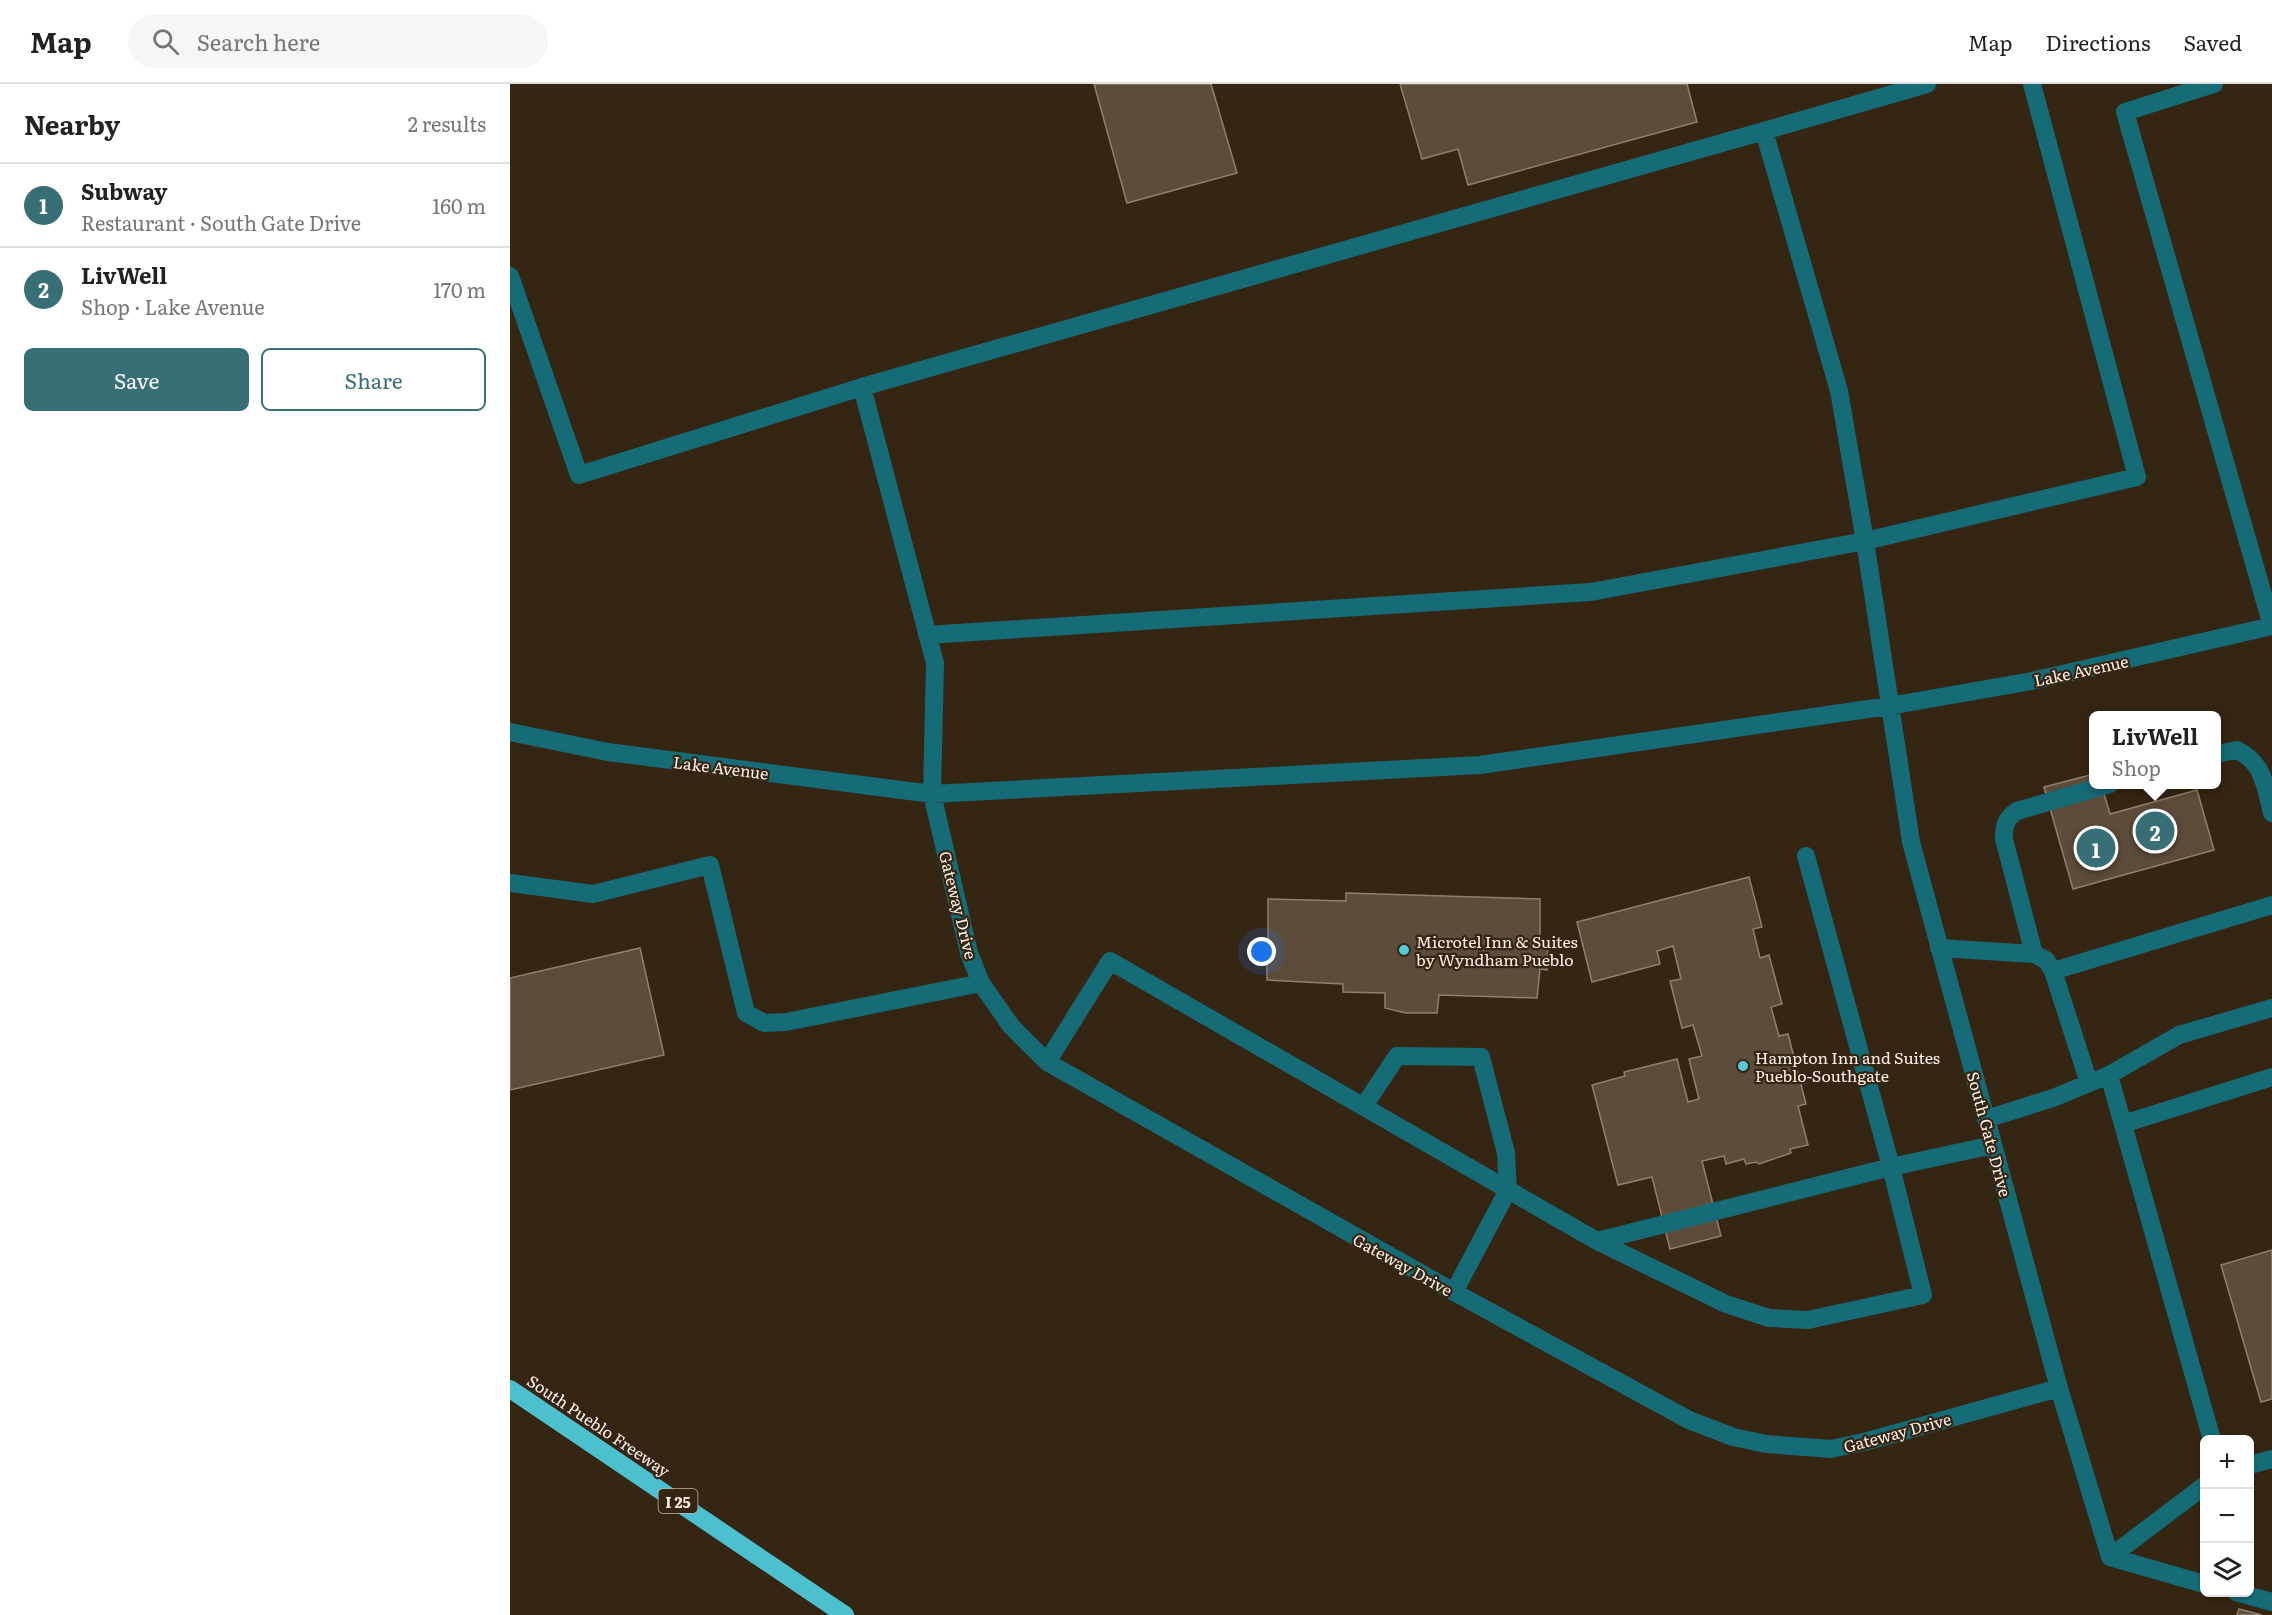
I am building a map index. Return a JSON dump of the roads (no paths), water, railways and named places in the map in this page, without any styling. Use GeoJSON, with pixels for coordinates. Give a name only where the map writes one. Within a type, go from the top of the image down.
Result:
{"type":"FeatureCollection","features":[{"type":"Feature","properties":{"kind":"highway","name":"South Pueblo Freeway"},"geometry":{"type":"LineString","coordinates":[[510,1389],[845,1615]]}},
{"type":"Feature","properties":{"kind":"street"},"geometry":{"type":"LineString","coordinates":[[510,276],[579,475],[862,387],[1927,84]]}},
{"type":"Feature","properties":{"kind":"street"},"geometry":{"type":"LineString","coordinates":[[927,635],[1591,592],[1865,541],[2138,477],[2032,84]]}},
{"type":"Feature","properties":{"kind":"street"},"geometry":{"type":"LineString","coordinates":[[2214,84],[2125,112],[2272,626]]}},
{"type":"Feature","properties":{"kind":"street","name":"South Gate Drive"},"geometry":{"type":"LineString","coordinates":[[1764,130],[1839,391],[1865,541],[1911,842],[2059,1388],[2110,1557]]}},
{"type":"Feature","properties":{"kind":"street","name":"Gateway Drive"},"geometry":{"type":"LineString","coordinates":[[862,387],[934,663],[933,794],[969,953],[981,982],[1011,1026],[1047,1062],[1454,1292],[1689,1420],[1733,1437],[1766,1444],[1831,1449],[2059,1388]]}},
{"type":"Feature","properties":{"kind":"street","name":"Lake Avenue"},"geometry":{"type":"LineString","coordinates":[[510,732],[608,752],[933,794],[1480,765],[1889,706],[2032,681],[2272,626]]}},
{"type":"Feature","properties":{"kind":"street"},"geometry":{"type":"LineString","coordinates":[[2221,753],[2237,750],[2256,762],[2272,813]]}},
{"type":"Feature","properties":{"kind":"street"},"geometry":{"type":"LineString","coordinates":[[2034,954],[2004,839],[2004,827],[2008,818],[2017,812],[2093,789]]}},
{"type":"Feature","properties":{"kind":"street"},"geometry":{"type":"LineString","coordinates":[[1047,1062],[1110,961],[1597,1241],[1726,1304],[1769,1318],[1808,1320],[1923,1295],[1891,1167],[1806,856]]}},
{"type":"Feature","properties":{"kind":"street"},"geometry":{"type":"LineString","coordinates":[[510,883],[593,894],[710,865],[746,1013],[764,1023],[786,1022],[981,982]]}},
{"type":"Feature","properties":{"kind":"street"},"geometry":{"type":"LineString","coordinates":[[2054,971],[2272,905]]}},
{"type":"Feature","properties":{"kind":"street"},"geometry":{"type":"LineString","coordinates":[[1939,948],[2034,954],[2046,960],[2054,971],[2089,1083]]}},
{"type":"Feature","properties":{"kind":"street"},"geometry":{"type":"LineString","coordinates":[[1986,1119],[2053,1098],[2109,1075],[2180,1035],[2272,1008]]}},
{"type":"Feature","properties":{"kind":"street"},"geometry":{"type":"LineString","coordinates":[[1364,1106],[1397,1056],[1481,1057],[1506,1154],[1508,1190],[1454,1292]]}},
{"type":"Feature","properties":{"kind":"street"},"geometry":{"type":"LineString","coordinates":[[2109,1075],[2211,1435]]}},
{"type":"Feature","properties":{"kind":"street"},"geometry":{"type":"LineString","coordinates":[[2123,1124],[2272,1077]]}},
{"type":"Feature","properties":{"kind":"street"},"geometry":{"type":"LineString","coordinates":[[1597,1241],[1891,1167],[1993,1145]]}},
{"type":"Feature","properties":{"kind":"street"},"geometry":{"type":"LineString","coordinates":[[2254,1464],[2272,1459]]}},
{"type":"Feature","properties":{"kind":"street"},"geometry":{"type":"LineString","coordinates":[[2110,1557],[2201,1489]]}},
{"type":"Feature","properties":{"kind":"street"},"geometry":{"type":"LineString","coordinates":[[2110,1557],[2200,1583]]}},
{"type":"Feature","properties":{"kind":"street"},"geometry":{"type":"LineString","coordinates":[[2252,1597],[2272,1602]]}},
{"type":"Feature","properties":{"kind":"place","name":"LivWell"},"geometry":{"type":"Point","coordinates":[2155,831]}},
{"type":"Feature","properties":{"kind":"place","name":"Subway"},"geometry":{"type":"Point","coordinates":[2096,848]}},
{"type":"Feature","properties":{"kind":"place","name":"Microtel Inn & Suites by Wyndham Pueblo"},"geometry":{"type":"Point","coordinates":[1404,950]}},
{"type":"Feature","properties":{"kind":"place","name":"Hampton Inn and Suites Pueblo-Southgate"},"geometry":{"type":"Point","coordinates":[1743,1066]}}]}
